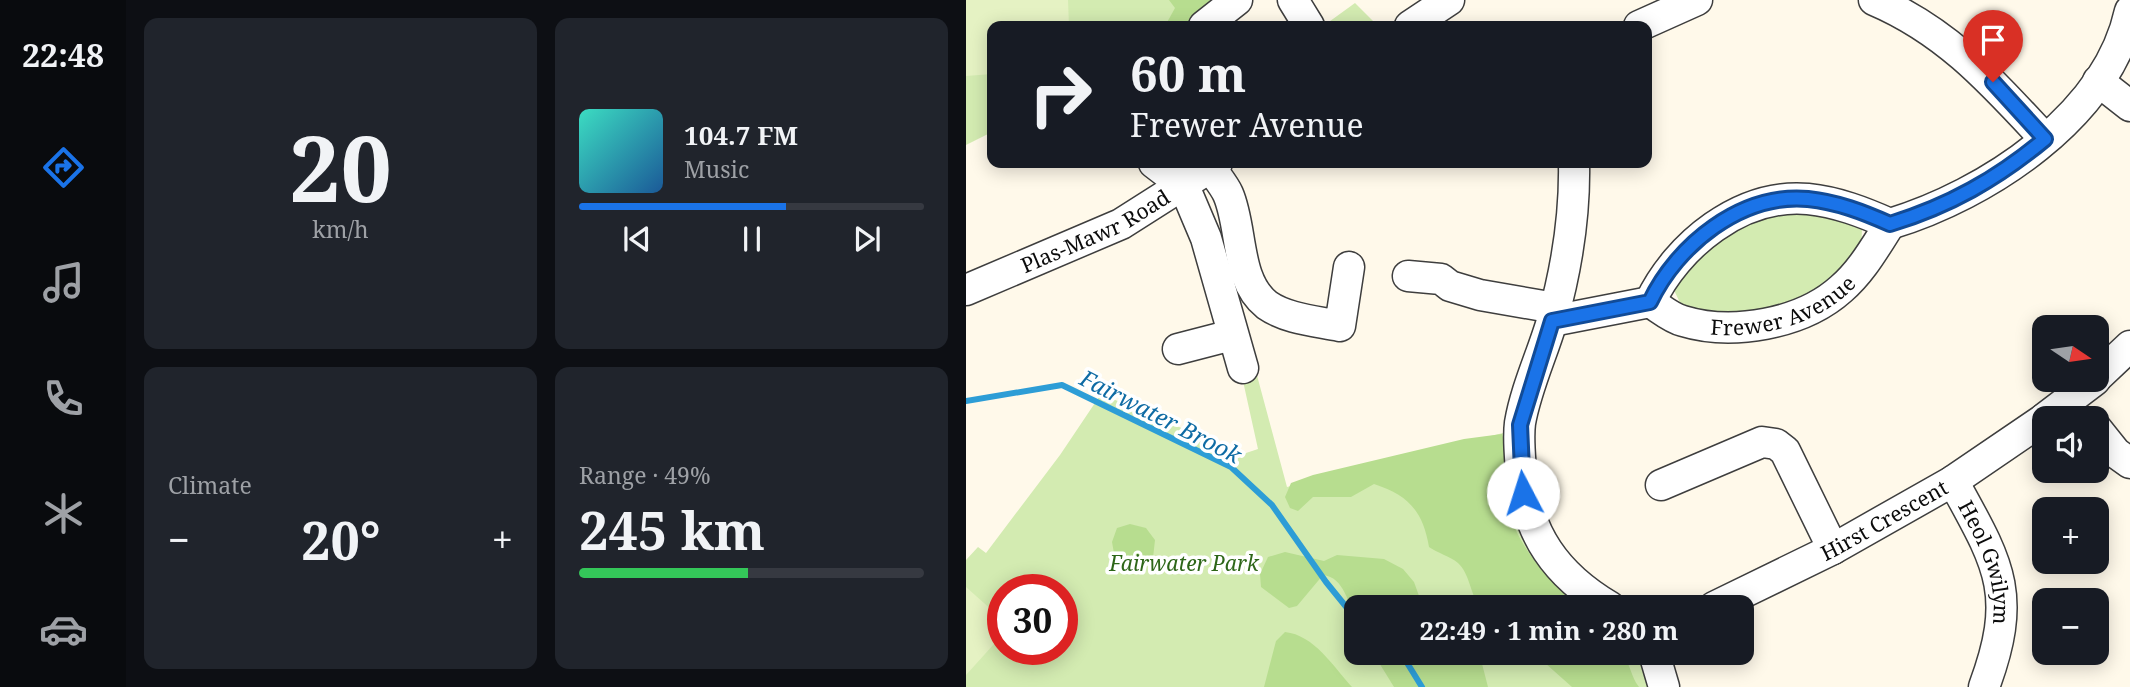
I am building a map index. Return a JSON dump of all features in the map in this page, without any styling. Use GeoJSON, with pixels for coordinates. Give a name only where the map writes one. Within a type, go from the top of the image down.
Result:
{"type":"FeatureCollection","features":[{"type":"Feature","properties":{"kind":"street"},"geometry":{"type":"LineString","coordinates":[[1210,21],[1237,0]]}},
{"type":"Feature","properties":{"kind":"street"},"geometry":{"type":"LineString","coordinates":[[1293,0],[1306,21]]}},
{"type":"Feature","properties":{"kind":"street"},"geometry":{"type":"LineString","coordinates":[[1418,21],[1449,0]]}},
{"type":"Feature","properties":{"kind":"street"},"geometry":{"type":"LineString","coordinates":[[1651,21],[1697,0]]}},
{"type":"Feature","properties":{"kind":"street"},"geometry":{"type":"LineString","coordinates":[[1874,0],[1909,16],[1946,39],[1993,82],[2045,139]]}},
{"type":"Feature","properties":{"kind":"street"},"geometry":{"type":"LineString","coordinates":[[1408,276],[1441,279],[1450,286],[1553,314],[1650,302],[1663,275],[1699,239],[1727,218],[1772,201],[1806,199],[1854,208],[1890,224],[1930,212],[1962,197],[2010,168],[2045,139],[2098,81],[2130,11]]}},
{"type":"Feature","properties":{"kind":"street"},"geometry":{"type":"LineString","coordinates":[[2098,81],[2130,106]]}},
{"type":"Feature","properties":{"kind":"street"},"geometry":{"type":"LineString","coordinates":[[1161,168],[1184,186],[1206,238],[1243,368]]}},
{"type":"Feature","properties":{"kind":"street","name":"Plas-Mawr Road"},"geometry":{"type":"LineString","coordinates":[[966,290],[1121,224],[1209,168]]}},
{"type":"Feature","properties":{"kind":"street"},"geometry":{"type":"LineString","coordinates":[[1215,168],[1229,196],[1247,272],[1255,292],[1268,306],[1290,316],[1340,326],[1349,267]]}},
{"type":"Feature","properties":{"kind":"street"},"geometry":{"type":"LineString","coordinates":[[1574,168],[1570,226],[1553,314],[1520,425],[1523,493],[1529,519],[1543,545],[1567,576],[1593,595]]}},
{"type":"Feature","properties":{"kind":"street","name":"Frewer Avenue"},"geometry":{"type":"LineString","coordinates":[[1650,302],[1681,321],[1726,328],[1773,322],[1802,312],[1840,290],[1863,266],[1890,224]]}},
{"type":"Feature","properties":{"kind":"street"},"geometry":{"type":"LineString","coordinates":[[1178,349],[1232,335]]}},
{"type":"Feature","properties":{"kind":"street","name":"Hirst Crescent"},"geometry":{"type":"LineString","coordinates":[[2067,406],[2088,394],[2130,346]]}},
{"type":"Feature","properties":{"kind":"street","name":"Hirst Crescent"},"geometry":{"type":"LineString","coordinates":[[1739,595],[1833,549],[1953,481],[2032,427]]}},
{"type":"Feature","properties":{"kind":"street"},"geometry":{"type":"LineString","coordinates":[[1661,485],[1762,443],[1776,444],[1785,450],[1833,549]]}},
{"type":"Feature","properties":{"kind":"street"},"geometry":{"type":"LineString","coordinates":[[2109,444],[2130,463]]}},
{"type":"Feature","properties":{"kind":"street","name":"Heol Gwilym"},"geometry":{"type":"LineString","coordinates":[[1953,481],[1991,550],[2002,585],[2001,624],[1984,687]]}},
{"type":"Feature","properties":{"kind":"street"},"geometry":{"type":"LineString","coordinates":[[1658,665],[1664,687]]}},
{"type":"Feature","properties":{"kind":"green space"},"geometry":{"type":"Polygon","coordinates":[[[966,0],[1197,0],[1184,21],[987,21],[987,134],[966,145],[966,0]]]}},
{"type":"Feature","properties":{"kind":"green space"},"geometry":{"type":"Polygon","coordinates":[[[966,0],[1068,0],[1069,21],[987,21],[987,74],[966,76],[966,0]]]}},
{"type":"Feature","properties":{"kind":"green space"},"geometry":{"type":"Polygon","coordinates":[[[1169,0],[1219,0],[1203,21],[1168,21],[1175,8],[1169,0]]]}},
{"type":"Feature","properties":{"kind":"green space"},"geometry":{"type":"Polygon","coordinates":[[[1355,3],[1373,21],[1330,21],[1355,3]]]}},
{"type":"Feature","properties":{"kind":"green space"},"geometry":{"type":"Polygon","coordinates":[[[1779,207],[1856,219],[1862,229],[1861,253],[1813,298],[1748,317],[1682,307],[1673,288],[1709,242],[1779,207]]]}},
{"type":"Feature","properties":{"kind":"green space","name":"Fairwater Park"},"geometry":{"type":"Polygon","coordinates":[[[1255,368],[1287,487],[1511,431],[1529,519],[1599,595],[1344,595],[1344,665],[1658,665],[1664,687],[966,687],[966,560],[978,547],[986,553],[1060,455],[1101,394],[1243,454],[1258,449],[1241,372],[1255,368]]]}},
{"type":"Feature","properties":{"kind":"green space"},"geometry":{"type":"Polygon","coordinates":[[[1502,434],[1506,493],[1515,527],[1532,557],[1568,595],[1474,595],[1462,568],[1455,561],[1429,547],[1423,524],[1412,506],[1386,488],[1374,484],[1351,497],[1313,497],[1298,511],[1290,508],[1285,497],[1291,483],[1313,475],[1464,439],[1502,434]]]}},
{"type":"Feature","properties":{"kind":"green space"},"geometry":{"type":"Polygon","coordinates":[[[1130,524],[1146,528],[1155,540],[1153,558],[1143,567],[1131,569],[1115,559],[1112,542],[1117,528],[1130,524]]]}},
{"type":"Feature","properties":{"kind":"green space"},"geometry":{"type":"Polygon","coordinates":[[[1285,552],[1324,561],[1337,555],[1384,559],[1403,569],[1414,582],[1419,595],[1346,595],[1336,581],[1323,575],[1297,606],[1289,608],[1261,587],[1260,574],[1268,557],[1285,552]]]}},
{"type":"Feature","properties":{"kind":"green space"},"geometry":{"type":"Polygon","coordinates":[[[966,587],[987,606],[987,652],[966,675],[966,587]]]}},
{"type":"Feature","properties":{"kind":"green space"},"geometry":{"type":"Polygon","coordinates":[[[1285,632],[1295,634],[1314,645],[1352,687],[1264,687],[1276,641],[1285,632]]]}},
{"type":"Feature","properties":{"kind":"green space"},"geometry":{"type":"Polygon","coordinates":[[[1380,665],[1482,665],[1488,687],[1394,687],[1380,665]]]}},
{"type":"Feature","properties":{"kind":"green space"},"geometry":{"type":"Polygon","coordinates":[[[1547,665],[1628,665],[1639,687],[1572,687],[1547,665]]]}},
{"type":"Feature","properties":{"kind":"waterway","name":"Fairwater Brook"},"geometry":{"type":"LineString","coordinates":[[966,401],[1062,385],[1231,467],[1272,505],[1344,604]]}},
{"type":"Feature","properties":{"kind":"waterway","name":"Fairwater Brook"},"geometry":{"type":"LineString","coordinates":[[1408,665],[1422,687]]}},
{"type":"Feature","properties":{"kind":"route"},"geometry":{"type":"LineString","coordinates":[[1523,493],[1520,425],[1528,388],[1552,321],[1650,302],[1663,275],[1699,239],[1727,218],[1772,201],[1806,199],[1854,208],[1890,224],[1930,212],[1962,197],[2010,168],[2045,139],[1993,82]]}}]}
